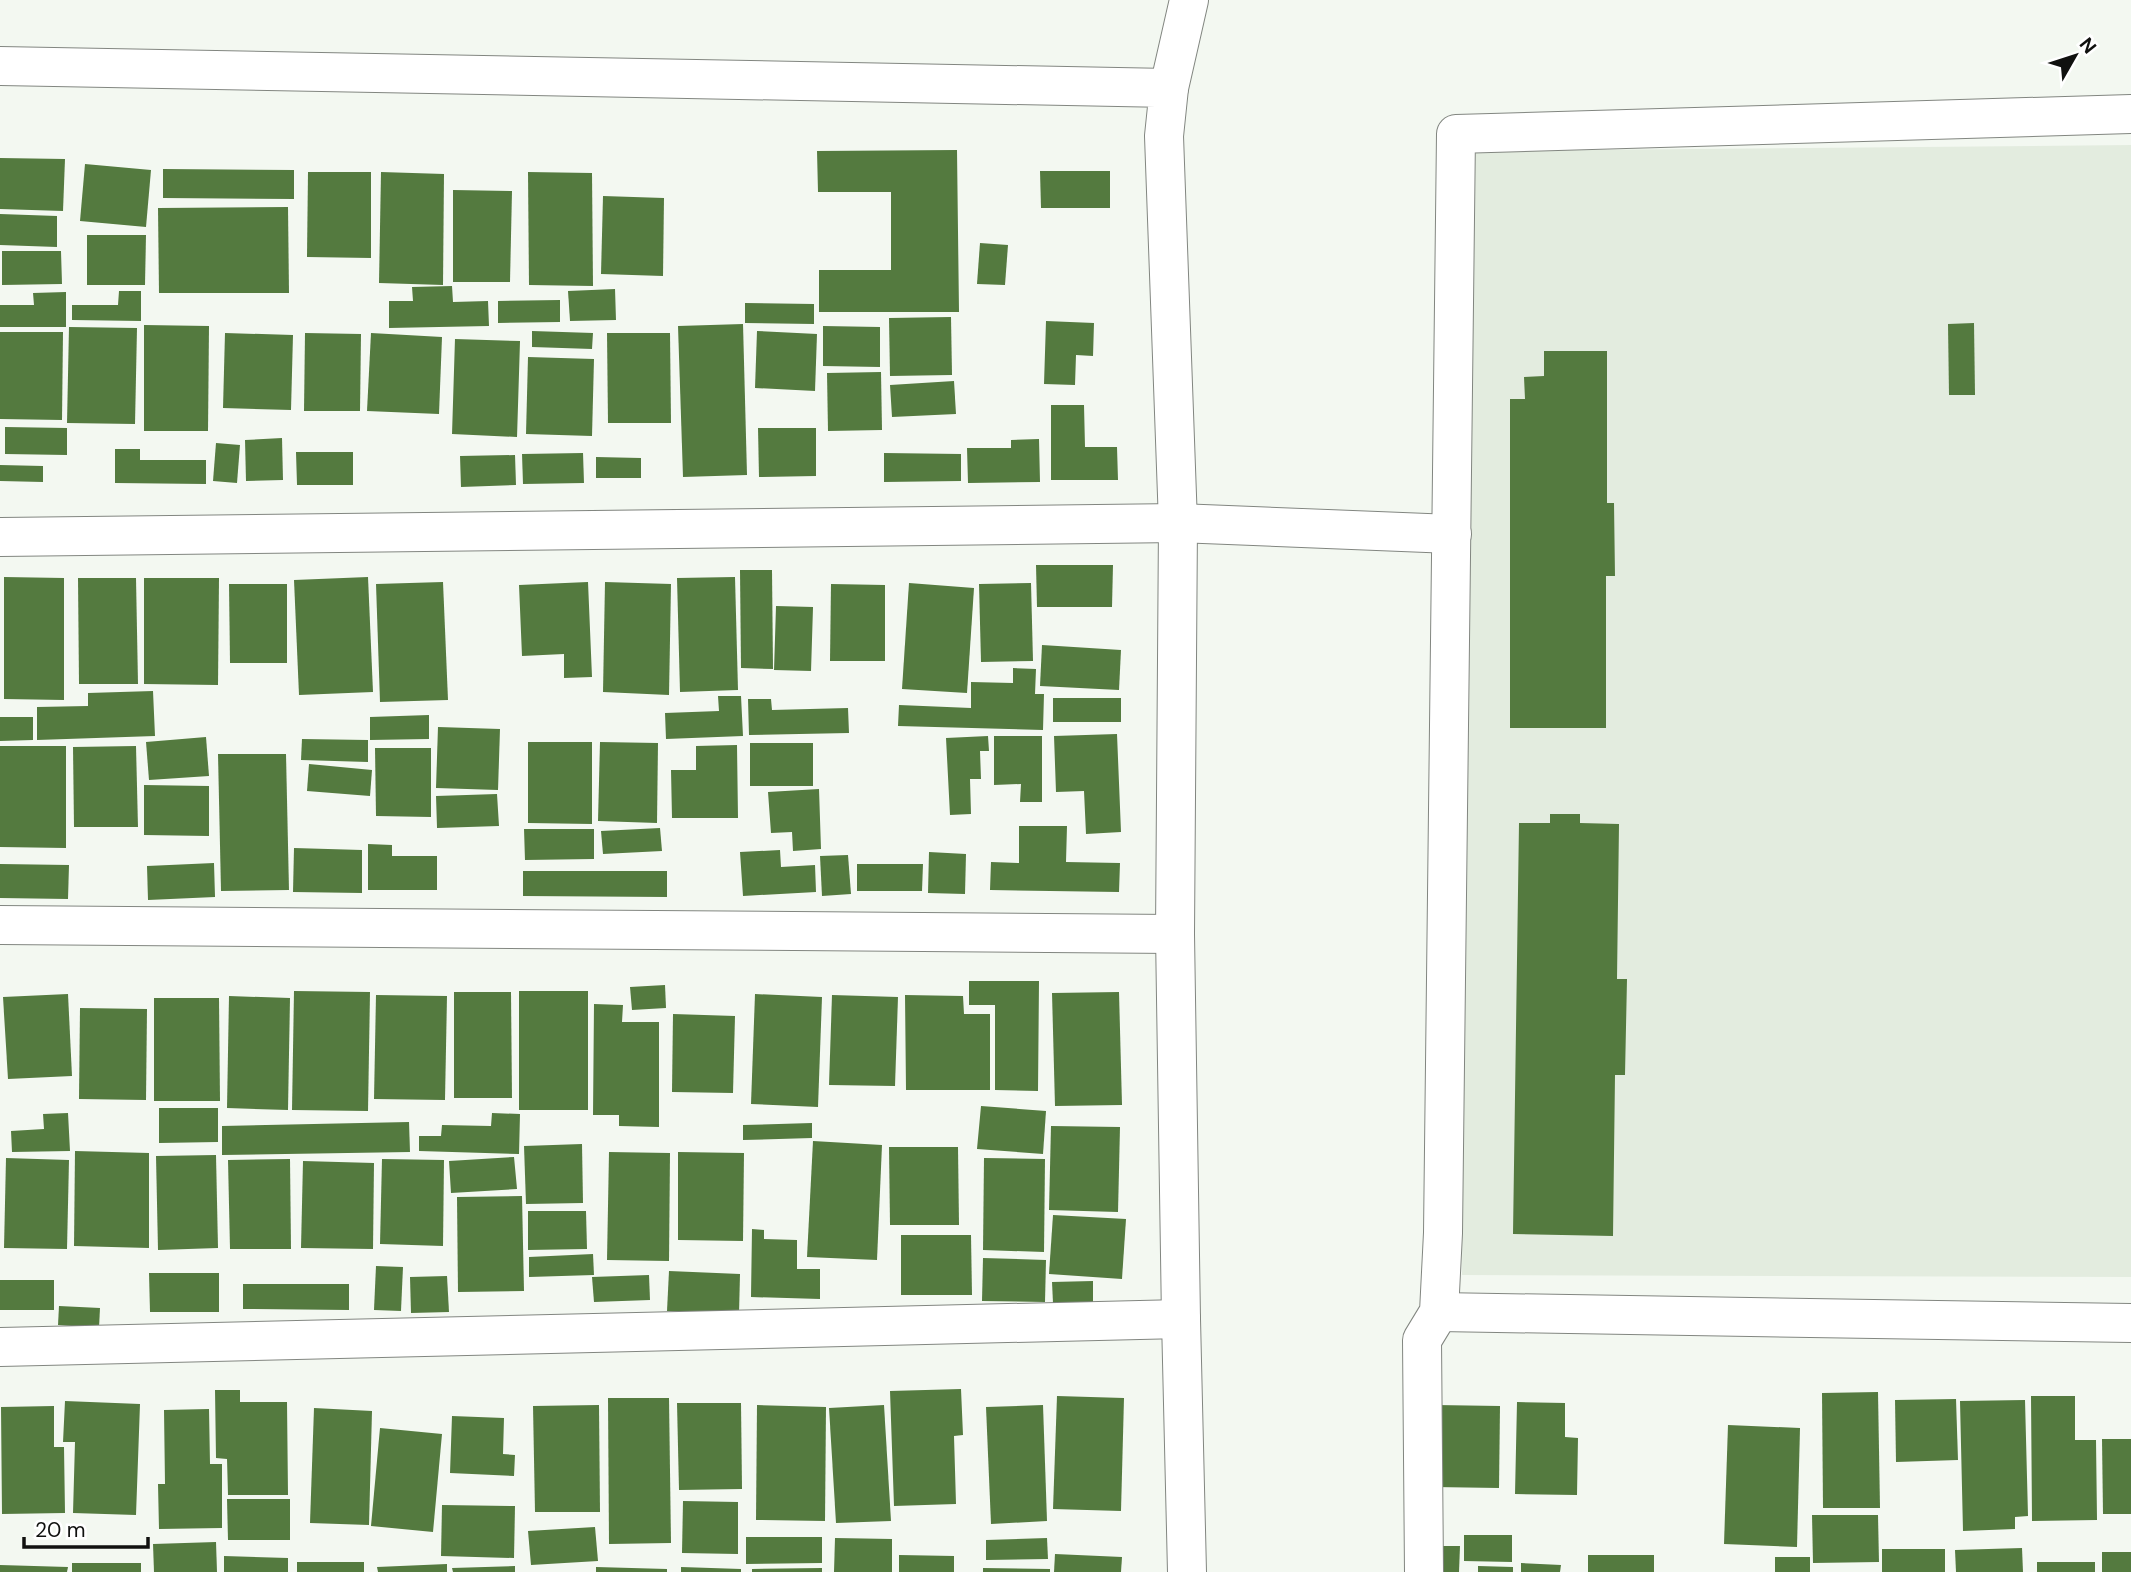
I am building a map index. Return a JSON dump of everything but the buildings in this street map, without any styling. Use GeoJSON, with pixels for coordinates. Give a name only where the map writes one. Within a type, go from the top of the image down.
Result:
{"type":"FeatureCollection","features":[{"type":"Feature","properties":{"kind":"street"},"geometry":{"type":"LineString","coordinates":[[1187,1572],[1175,934],[1178,523],[1164,136],[1168,88],[1189,0]]}},
{"type":"Feature","properties":{"kind":"street"},"geometry":{"type":"LineString","coordinates":[[0,66],[1168,88]]}},
{"type":"Feature","properties":{"kind":"street"},"geometry":{"type":"LineString","coordinates":[[1424,1572],[1422,1340],[1439,1312],[1443,1233],[1456,134],[2131,114]]}},
{"type":"Feature","properties":{"kind":"street"},"geometry":{"type":"LineString","coordinates":[[0,537],[1178,523],[1452,534]]}},
{"type":"Feature","properties":{"kind":"street"},"geometry":{"type":"LineString","coordinates":[[0,925],[1175,934]]}},
{"type":"Feature","properties":{"kind":"street"},"geometry":{"type":"LineString","coordinates":[[1439,1312],[2131,1323]]}},
{"type":"Feature","properties":{"kind":"street"},"geometry":{"type":"LineString","coordinates":[[0,1347],[1181,1319]]}},
{"type":"Feature","properties":{"kind":"shaded area"},"geometry":{"type":"Polygon","coordinates":[[[2131,145],[2131,1277],[1462,1275],[1471,151],[2131,145]]]}}]}
